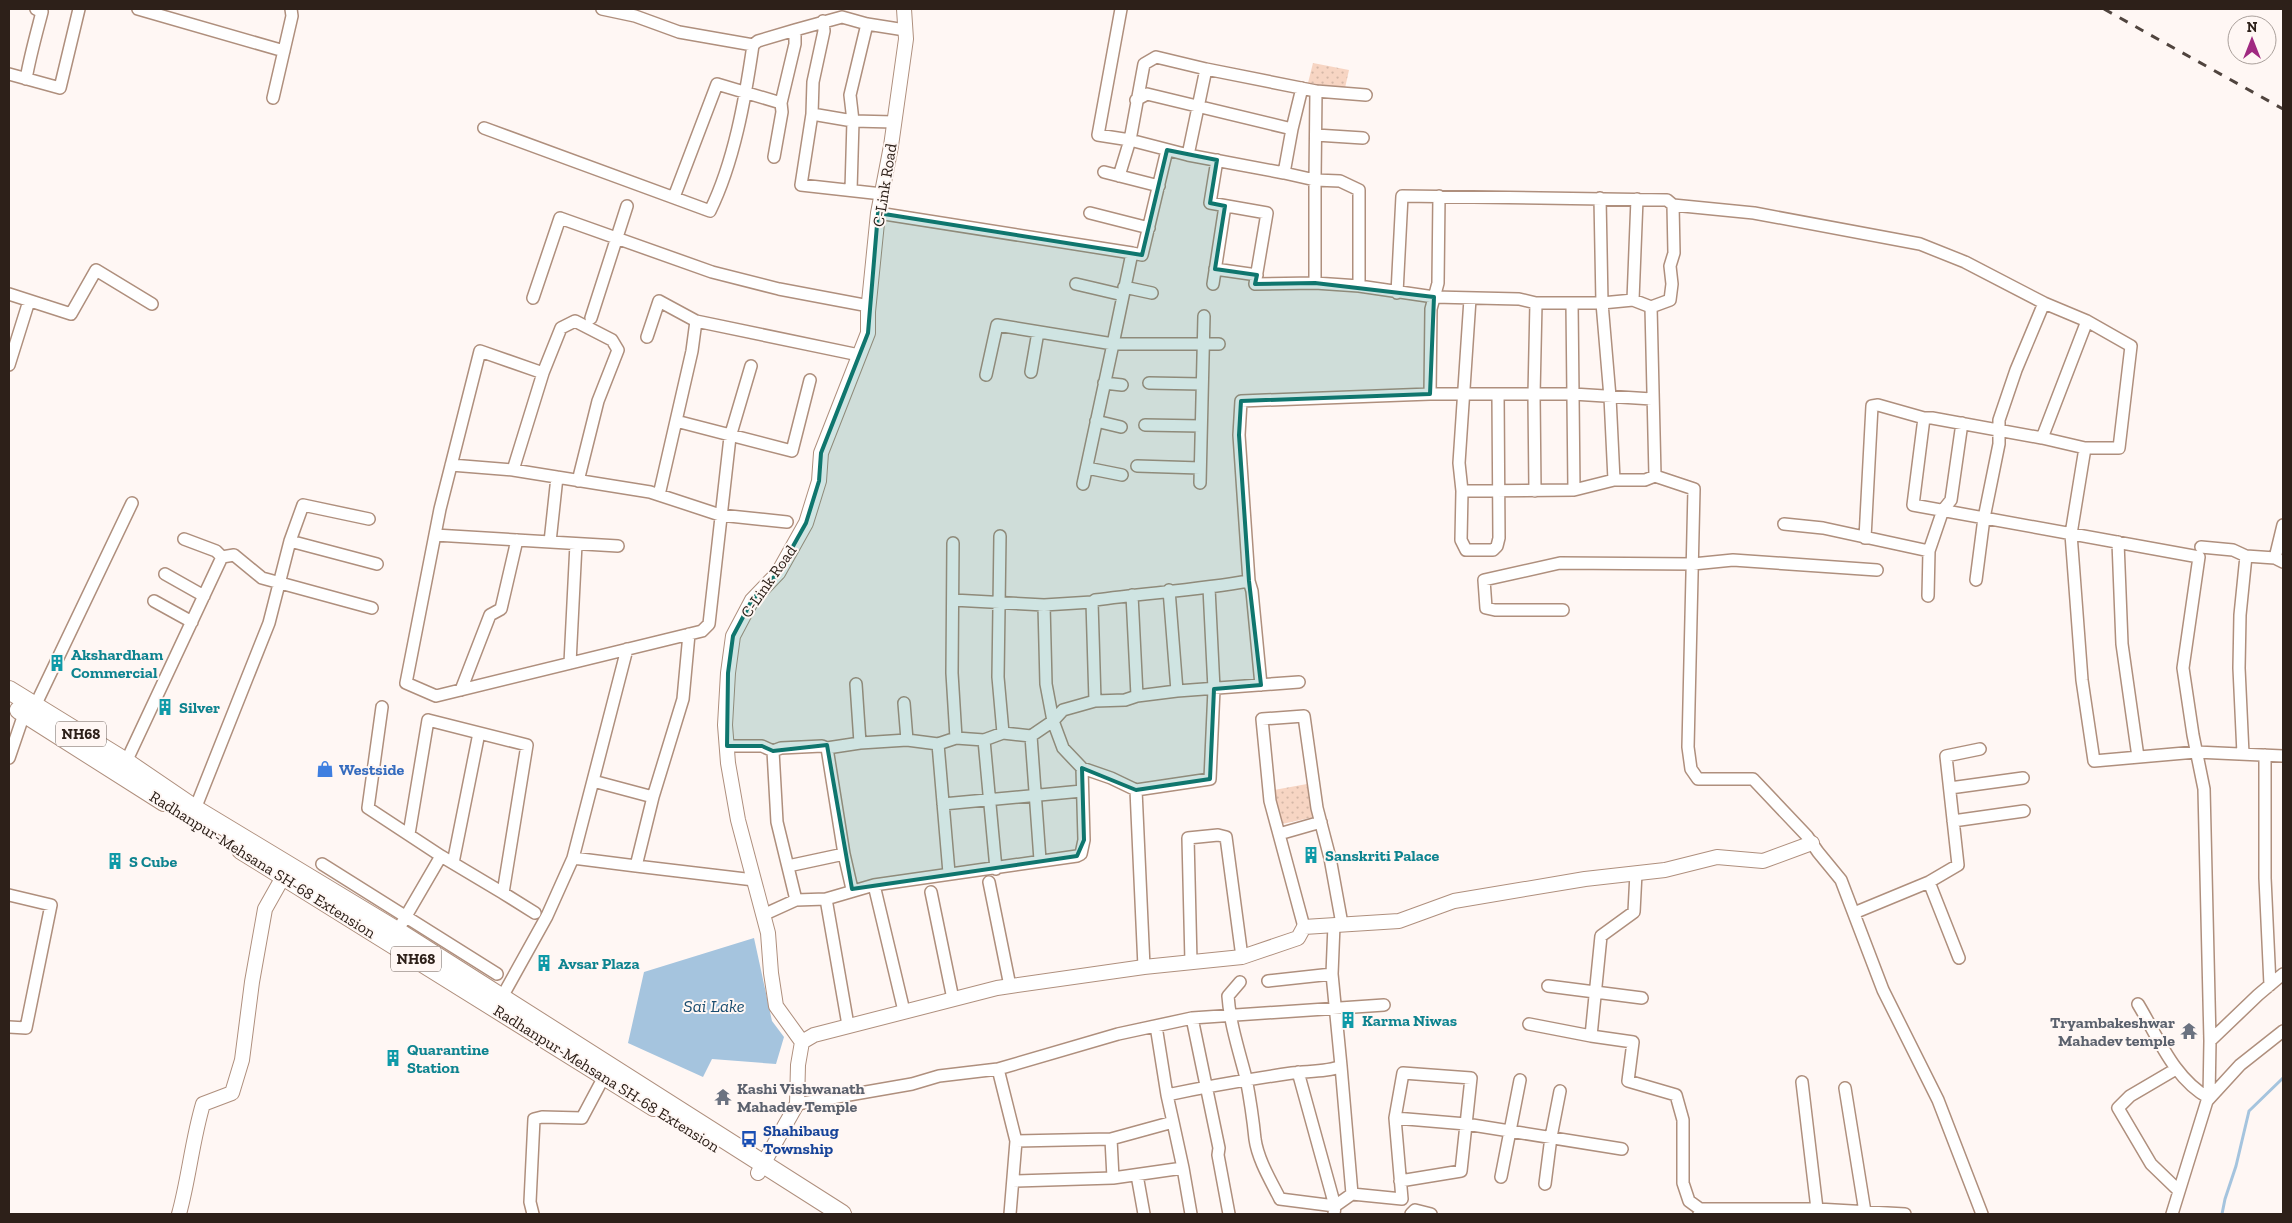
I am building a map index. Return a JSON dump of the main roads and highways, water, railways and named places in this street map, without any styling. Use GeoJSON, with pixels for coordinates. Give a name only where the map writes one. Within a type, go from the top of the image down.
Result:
{"type":"FeatureCollection","features":[{"type":"Feature","properties":{"kind":"highway","name":"NH68"},"geometry":{"type":"LineString","coordinates":[[9,690],[30,710],[126,762],[195,809],[397,930],[502,997],[607,1071]]}},
{"type":"Feature","properties":{"kind":"highway","name":"Radhanpur-Mehsana SH-68 Extension"},"geometry":{"type":"LineString","coordinates":[[9,704],[30,710],[283,877],[397,930],[607,1071],[761,1168],[824,1214]]}},
{"type":"Feature","properties":{"kind":"highway","name":"NH68"},"geometry":{"type":"LineString","coordinates":[[761,1168],[842,1214]]}},
{"type":"Feature","properties":{"kind":"water","name":"Sai Lake"},"geometry":{"type":"Polygon","coordinates":[[[754,938],[772,1021],[784,1037],[776,1064],[712,1059],[703,1077],[628,1043],[644,972],[754,938]]]}},
{"type":"Feature","properties":{"kind":"waterway"},"geometry":{"type":"LineString","coordinates":[[2222,1214],[2249,1111],[2283,1078]]}},
{"type":"Feature","properties":{"kind":"railway"},"geometry":{"type":"LineString","coordinates":[[2104,9],[2283,109]]}},
{"type":"Feature","properties":{"kind":"place","name":"Akshardham Commercial"},"geometry":{"type":"Point","coordinates":[57,663]}},
{"type":"Feature","properties":{"kind":"place","name":"Silver"},"geometry":{"type":"Point","coordinates":[165,707]}},
{"type":"Feature","properties":{"kind":"place","name":"Westside"},"geometry":{"type":"Point","coordinates":[325,769]}},
{"type":"Feature","properties":{"kind":"place","name":"Sanskriti Palace"},"geometry":{"type":"Point","coordinates":[1311,855]}},
{"type":"Feature","properties":{"kind":"place","name":"S Cube"},"geometry":{"type":"Point","coordinates":[115,861]}},
{"type":"Feature","properties":{"kind":"place","name":"Avsar Plaza"},"geometry":{"type":"Point","coordinates":[544,963]}},
{"type":"Feature","properties":{"kind":"place","name":"Karma Niwas"},"geometry":{"type":"Point","coordinates":[1348,1020]}},
{"type":"Feature","properties":{"kind":"place","name":"Tryambakeshwar Mahadev temple"},"geometry":{"type":"Point","coordinates":[2189,1031]}},
{"type":"Feature","properties":{"kind":"place","name":"Quarantine Station"},"geometry":{"type":"Point","coordinates":[393,1058]}},
{"type":"Feature","properties":{"kind":"place","name":"Kashi Vishwanath Mahadev Temple"},"geometry":{"type":"Point","coordinates":[723,1097]}},
{"type":"Feature","properties":{"kind":"place","name":"Shahibaug Township"},"geometry":{"type":"Point","coordinates":[749,1139]}}]}
